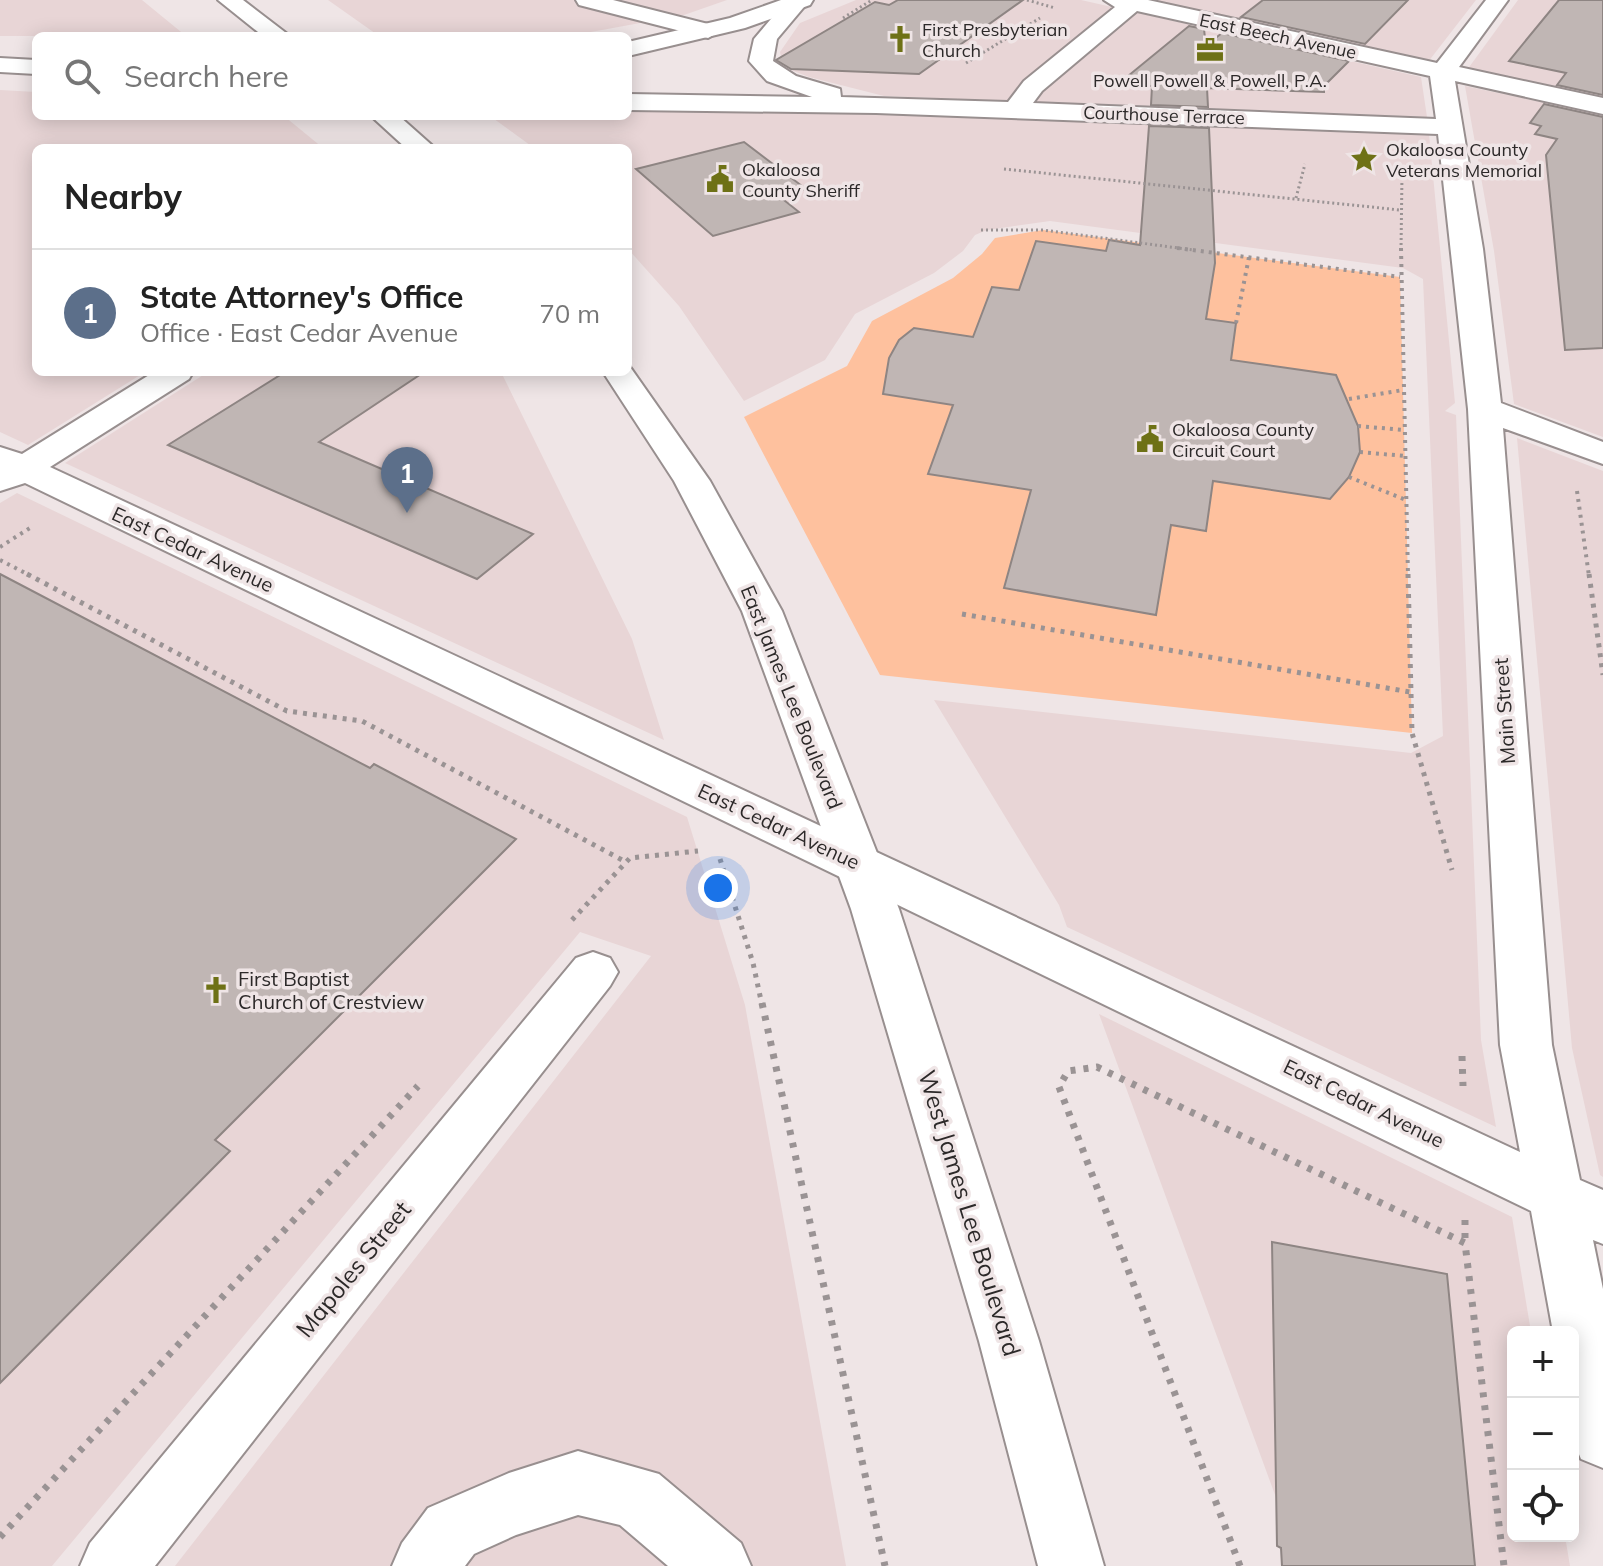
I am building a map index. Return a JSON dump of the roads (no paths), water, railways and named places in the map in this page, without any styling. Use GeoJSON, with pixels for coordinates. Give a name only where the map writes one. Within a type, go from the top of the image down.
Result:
{"type":"FeatureCollection","features":[{"type":"Feature","properties":{"kind":"street"},"geometry":{"type":"LineString","coordinates":[[229,0],[273,32]]}},
{"type":"Feature","properties":{"kind":"street"},"geometry":{"type":"LineString","coordinates":[[587,0],[708,31]]}},
{"type":"Feature","properties":{"kind":"street"},"geometry":{"type":"LineString","coordinates":[[632,48],[708,31],[800,1]]}},
{"type":"Feature","properties":{"kind":"street","name":"Courthouse Terrace"},"geometry":{"type":"LineString","coordinates":[[800,1],[765,42],[759,52],[761,64],[773,75],[793,83],[876,105]]}},
{"type":"Feature","properties":{"kind":"street"},"geometry":{"type":"LineString","coordinates":[[1015,110],[1033,86],[1128,1]]}},
{"type":"Feature","properties":{"kind":"street","name":"East Beech Avenue"},"geometry":{"type":"LineString","coordinates":[[1128,1],[1442,73],[1603,106]]}},
{"type":"Feature","properties":{"kind":"street"},"geometry":{"type":"LineString","coordinates":[[1442,73],[1489,1]]}},
{"type":"Feature","properties":{"kind":"street"},"geometry":{"type":"LineString","coordinates":[[0,65],[32,67]]}},
{"type":"Feature","properties":{"kind":"street","name":"Main Street"},"geometry":{"type":"LineString","coordinates":[[1442,73],[1485,409],[1526,1045],[1580,1207],[1603,1437]]}},
{"type":"Feature","properties":{"kind":"street","name":"Courthouse Terrace"},"geometry":{"type":"LineString","coordinates":[[632,102],[876,105],[1451,127]]}},
{"type":"Feature","properties":{"kind":"street"},"geometry":{"type":"LineString","coordinates":[[389,120],[417,144]]}},
{"type":"Feature","properties":{"kind":"street"},"geometry":{"type":"LineString","coordinates":[[8,470],[170,376]]}},
{"type":"Feature","properties":{"kind":"street","name":"East James Lee Boulevard"},"geometry":{"type":"LineString","coordinates":[[622,376],[692,481],[762,611],[857,863]]}},
{"type":"Feature","properties":{"kind":"street"},"geometry":{"type":"LineString","coordinates":[[1485,409],[1603,454]]}},
{"type":"Feature","properties":{"kind":"street","name":"East Cedar Avenue"},"geometry":{"type":"LineString","coordinates":[[8,470],[857,863],[1580,1207]]}},
{"type":"Feature","properties":{"kind":"street","name":"West James Lee Boulevard"},"geometry":{"type":"LineString","coordinates":[[857,863],[904,995],[1071,1566]]}},
{"type":"Feature","properties":{"kind":"street","name":"Mapoles Street"},"geometry":{"type":"LineString","coordinates":[[113,1566],[577,952]]}},
{"type":"Feature","properties":{"kind":"street"},"geometry":{"type":"LineString","coordinates":[[425,1566],[451,1531],[509,1505],[578,1483],[636,1497],[718,1566]]}},
{"type":"Feature","properties":{"kind":"place","name":"First Presbyterian Church"},"geometry":{"type":"Point","coordinates":[900,39]}},
{"type":"Feature","properties":{"kind":"place","name":"Powell Powell & Powell, P.A."},"geometry":{"type":"Point","coordinates":[1210,50]}},
{"type":"Feature","properties":{"kind":"place","name":"Okaloosa County Veterans Memorial"},"geometry":{"type":"Point","coordinates":[1364,159]}},
{"type":"Feature","properties":{"kind":"place","name":"Okaloosa County Sheriff"},"geometry":{"type":"Point","coordinates":[720,179]}},
{"type":"Feature","properties":{"kind":"place","name":"Okaloosa County Circuit Court"},"geometry":{"type":"Point","coordinates":[1150,439]}},
{"type":"Feature","properties":{"kind":"place","name":"State Attorney's Office"},"geometry":{"type":"Point","coordinates":[407,513]}},
{"type":"Feature","properties":{"kind":"place","name":"First Baptist Church of Crestview"},"geometry":{"type":"Point","coordinates":[216,990]}}]}
